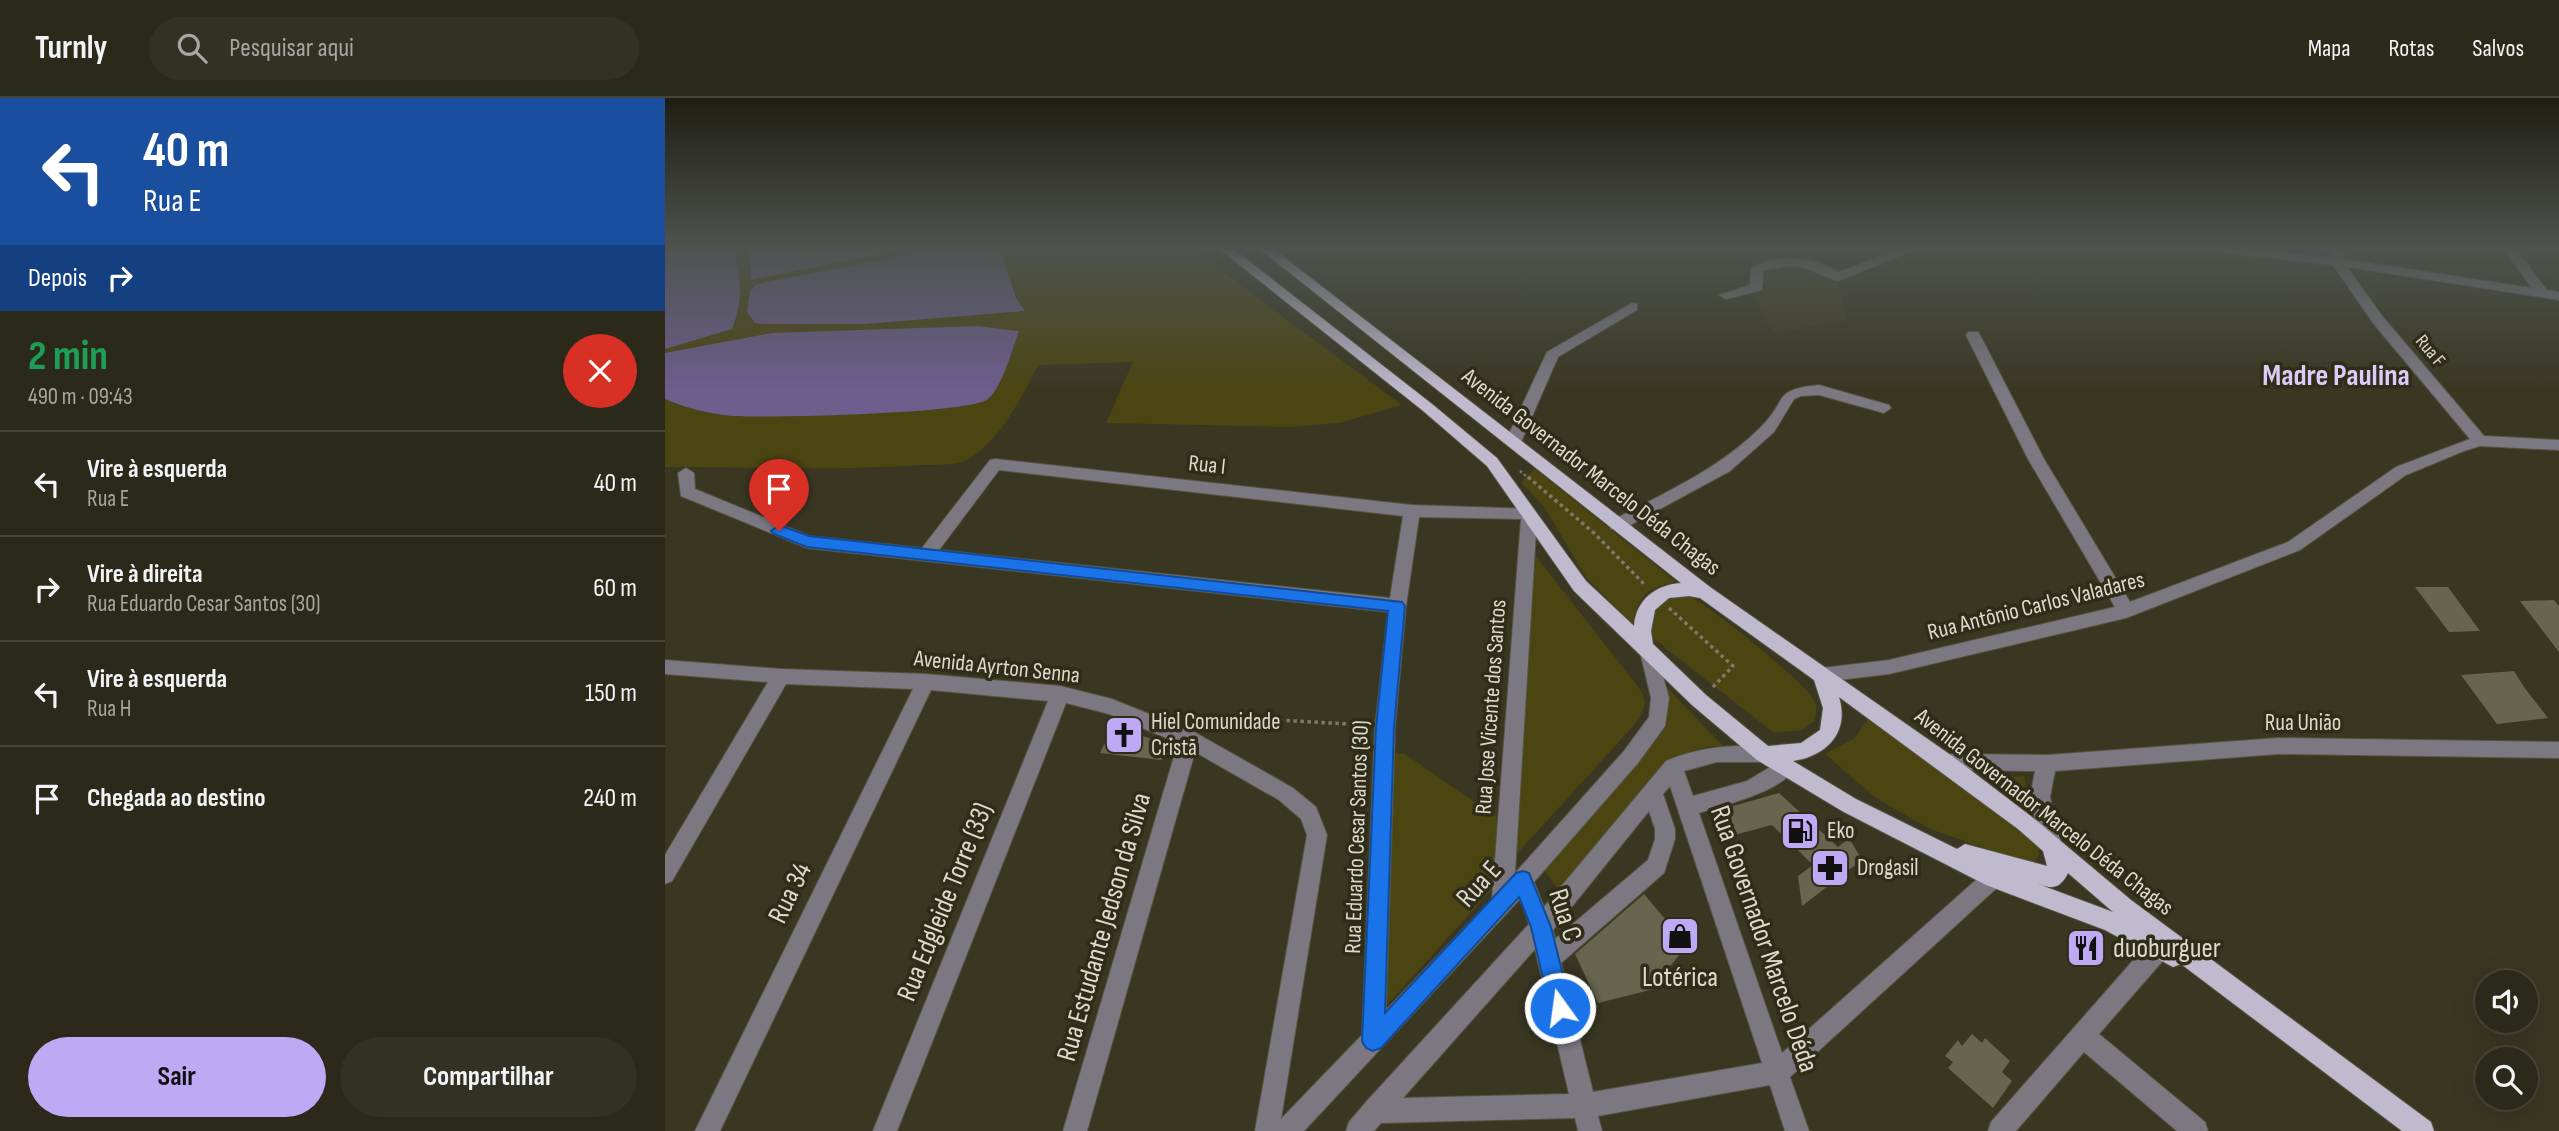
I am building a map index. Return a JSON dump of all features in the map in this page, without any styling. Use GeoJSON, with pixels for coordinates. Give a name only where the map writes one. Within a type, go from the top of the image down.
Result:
{"type":"FeatureCollection","features":[{"type":"Feature","properties":{"kind":"main road","name":"Avenida Governador Marcelo Déda Chagas"},"geometry":{"type":"LineString","coordinates":[[1284,295],[1427,407],[1492,462],[1580,586],[1699,700],[1763,754],[1849,805],[1993,878],[2112,922],[2242,996]]}},
{"type":"Feature","properties":{"kind":"main road","name":"Avenida Governador Marcelo Déda Chagas"},"geometry":{"type":"LineString","coordinates":[[1325,295],[1704,592],[1945,762],[2123,907],[2242,996]]}},
{"type":"Feature","properties":{"kind":"main road"},"geometry":{"type":"LineString","coordinates":[[1647,649],[1640,629],[1646,607],[1657,596],[1677,590],[1704,592]]}},
{"type":"Feature","properties":{"kind":"main road"},"geometry":{"type":"LineString","coordinates":[[1763,754],[1788,755],[1806,751],[1819,746],[1828,734],[1833,710],[1822,675]]}},
{"type":"Feature","properties":{"kind":"main road"},"geometry":{"type":"LineString","coordinates":[[1919,839],[1980,859],[2054,878],[2059,870],[2052,847]]}},
{"type":"Feature","properties":{"kind":"main road"},"geometry":{"type":"LineString","coordinates":[[2242,996],[2422,1131]]}},
{"type":"Feature","properties":{"kind":"street","name":"Rua F"},"geometry":{"type":"LineString","coordinates":[[2360,295],[2378,320],[2480,441]]}},
{"type":"Feature","properties":{"kind":"street"},"geometry":{"type":"LineString","coordinates":[[1513,442],[1552,355],[1632,307]]}},
{"type":"Feature","properties":{"kind":"street"},"geometry":{"type":"LineString","coordinates":[[1973,335],[2030,449],[2126,611]]}},
{"type":"Feature","properties":{"kind":"street"},"geometry":{"type":"LineString","coordinates":[[1617,525],[1725,467],[1769,428],[1789,396],[1798,392],[1819,390],[1884,408]]}},
{"type":"Feature","properties":{"kind":"street","name":"Rua Antônio Carlos Valadares"},"geometry":{"type":"LineString","coordinates":[[1822,675],[1889,667],[2126,611],[2271,557],[2311,535],[2401,471],[2480,441],[2559,445]]}},
{"type":"Feature","properties":{"kind":"street","name":"Rua I"},"geometry":{"type":"LineString","coordinates":[[926,555],[995,464],[1412,511],[1529,514]]}},
{"type":"Feature","properties":{"kind":"street"},"geometry":{"type":"LineString","coordinates":[[686,473],[687,492],[802,540],[1397,606]]}},
{"type":"Feature","properties":{"kind":"street","name":"Rua Eduardo Cesar Santos (30)"},"geometry":{"type":"LineString","coordinates":[[1373,1041],[1385,727],[1397,606],[1412,511]]}},
{"type":"Feature","properties":{"kind":"street","name":"Rua Jose Vicente dos Santos"},"geometry":{"type":"LineString","coordinates":[[1502,903],[1529,514]]}},
{"type":"Feature","properties":{"kind":"street","name":"Rua E"},"geometry":{"type":"LineString","coordinates":[[1287,1131],[1502,903],[1631,757],[1658,720],[1660,698],[1647,649]]}},
{"type":"Feature","properties":{"kind":"street","name":"Avenida Ayrton Senna"},"geometry":{"type":"LineString","coordinates":[[665,667],[781,676],[926,682],[1060,694],[1112,707],[1189,739],[1286,794],[1309,813],[1317,835],[1267,1131]]}},
{"type":"Feature","properties":{"kind":"street"},"geometry":{"type":"LineString","coordinates":[[665,874],[781,676]]}},
{"type":"Feature","properties":{"kind":"street","name":"Rua 34"},"geometry":{"type":"LineString","coordinates":[[707,1131],[926,682]]}},
{"type":"Feature","properties":{"kind":"street","name":"Rua Edgleide Torre (33)"},"geometry":{"type":"LineString","coordinates":[[885,1131],[1060,694]]}},
{"type":"Feature","properties":{"kind":"street","name":"Rua Estudante Jedson da Silva"},"geometry":{"type":"LineString","coordinates":[[1075,1131],[1189,739]]}},
{"type":"Feature","properties":{"kind":"street","name":"Rua União"},"geometry":{"type":"LineString","coordinates":[[1945,762],[2047,763],[2278,746],[2559,750]]}},
{"type":"Feature","properties":{"kind":"street"},"geometry":{"type":"LineString","coordinates":[[1358,1131],[1541,927],[1673,767],[1693,757],[1714,753],[1763,754]]}},
{"type":"Feature","properties":{"kind":"street"},"geometry":{"type":"LineString","coordinates":[[2047,763],[2040,797],[2052,847]]}},
{"type":"Feature","properties":{"kind":"street","name":"Rua Governador Marcelo Déda"},"geometry":{"type":"LineString","coordinates":[[1673,767],[1797,1131]]}},
{"type":"Feature","properties":{"kind":"street"},"geometry":{"type":"LineString","coordinates":[[1687,807],[1752,788],[1785,767]]}},
{"type":"Feature","properties":{"kind":"street"},"geometry":{"type":"LineString","coordinates":[[1548,959],[1657,866],[1665,839],[1665,829],[1653,792]]}},
{"type":"Feature","properties":{"kind":"street"},"geometry":{"type":"LineString","coordinates":[[1375,1111],[1584,1106],[1778,1072],[1993,878]]}},
{"type":"Feature","properties":{"kind":"street","name":"Rua C"},"geometry":{"type":"LineString","coordinates":[[1523,880],[1541,927],[1590,1131]]}},
{"type":"Feature","properties":{"kind":"street"},"geometry":{"type":"LineString","coordinates":[[2000,1131],[2159,948]]}},
{"type":"Feature","properties":{"kind":"street"},"geometry":{"type":"LineString","coordinates":[[2082,1035],[2196,1131]]}},
{"type":"Feature","properties":{"kind":"path"},"geometry":{"type":"LineString","coordinates":[[1164,729],[1233,727],[1277,720],[1385,727]]}},
{"type":"Feature","properties":{"kind":"shaded area"},"geometry":{"type":"Polygon","coordinates":[[[665,295],[1254,295],[1402,405],[1339,423],[1291,427],[1106,423],[1133,362],[1038,365],[1018,404],[1001,429],[980,451],[958,463],[857,468],[665,467],[665,295]]]}},
{"type":"Feature","properties":{"kind":"shaded area"},"geometry":{"type":"Polygon","coordinates":[[[665,295],[739,295],[732,329],[665,349],[665,295]]]}},
{"type":"Feature","properties":{"kind":"shaded area"},"geometry":{"type":"Polygon","coordinates":[[[749,295],[1015,295],[1025,311],[865,324],[755,323],[747,312],[749,295]]]}},
{"type":"Feature","properties":{"kind":"shaded area"},"geometry":{"type":"Polygon","coordinates":[[[1754,295],[1841,295],[1848,319],[1773,334],[1754,295]]]}},
{"type":"Feature","properties":{"kind":"shaded area"},"geometry":{"type":"Polygon","coordinates":[[[977,326],[1019,331],[998,385],[988,399],[974,404],[866,414],[732,416],[707,412],[665,399],[665,353],[772,333],[977,326]]]}},
{"type":"Feature","properties":{"kind":"shaded area"},"geometry":{"type":"Polygon","coordinates":[[[1535,469],[1676,582],[1645,594],[1638,606],[1633,625],[1586,577],[1545,508],[1521,482],[1535,469]]]}},
{"type":"Feature","properties":{"kind":"shaded area"},"geometry":{"type":"Polygon","coordinates":[[[1531,550],[1639,688],[1645,702],[1635,724],[1515,856],[1531,550]]]}},
{"type":"Feature","properties":{"kind":"shaded area"},"geometry":{"type":"Polygon","coordinates":[[[1679,594],[1705,606],[1794,678],[1815,703],[1814,721],[1802,730],[1774,733],[1654,639],[1651,624],[1655,610],[1665,600],[1679,594]]]}},
{"type":"Feature","properties":{"kind":"shaded area"},"geometry":{"type":"Polygon","coordinates":[[[1658,678],[1724,747],[1710,746],[1674,757],[1558,890],[1544,869],[1667,723],[1658,678]]]}},
{"type":"Feature","properties":{"kind":"shaded area"},"geometry":{"type":"Polygon","coordinates":[[[1869,717],[2038,845],[2039,855],[2034,862],[2019,860],[1930,829],[1876,798],[1825,754],[1855,738],[1869,717]]]}},
{"type":"Feature","properties":{"kind":"shaded area"},"geometry":{"type":"Polygon","coordinates":[[[1395,753],[1405,754],[1499,819],[1494,858],[1495,886],[1386,1006],[1395,753]]]}},
{"type":"Feature","properties":{"kind":"shaded area"},"geometry":{"type":"Polygon","coordinates":[[[2024,776],[2031,816],[1989,779],[2024,776]]]}},
{"type":"Feature","properties":{"kind":"building"},"geometry":{"type":"Polygon","coordinates":[[[2415,587],[2448,587],[2480,631],[2449,632],[2415,587]]]}},
{"type":"Feature","properties":{"kind":"building"},"geometry":{"type":"Polygon","coordinates":[[[2554,600],[2559,606],[2559,652],[2520,601],[2554,600]]]}},
{"type":"Feature","properties":{"kind":"building"},"geometry":{"type":"Polygon","coordinates":[[[2514,671],[2548,718],[2497,724],[2461,675],[2514,671]]]}},
{"type":"Feature","properties":{"kind":"building","name":"Hiel Comunidade Cristã"},"geometry":{"type":"Polygon","coordinates":[[[1113,726],[1166,744],[1161,760],[1100,753],[1113,726]]]}},
{"type":"Feature","properties":{"kind":"building","name":"Eko"},"geometry":{"type":"Polygon","coordinates":[[[1779,793],[1838,847],[1849,838],[1862,860],[1802,906],[1798,876],[1813,865],[1772,825],[1723,838],[1712,812],[1779,793]]]}},
{"type":"Feature","properties":{"kind":"building"},"geometry":{"type":"Polygon","coordinates":[[[1644,894],[1687,945],[1668,969],[1674,984],[1598,1003],[1575,954],[1644,894]]]}},
{"type":"Feature","properties":{"kind":"building"},"geometry":{"type":"Polygon","coordinates":[[[1972,1034],[1982,1043],[1985,1038],[2010,1061],[2002,1072],[2012,1081],[1993,1108],[1948,1068],[1953,1062],[1945,1056],[1958,1040],[1962,1046],[1972,1034]]]}},
{"type":"Feature","properties":{"kind":"place","name":"Hiel Comunidade Cristã"},"geometry":{"type":"Point","coordinates":[1124,735]}},
{"type":"Feature","properties":{"kind":"place","name":"Eko"},"geometry":{"type":"Point","coordinates":[1800,831]}},
{"type":"Feature","properties":{"kind":"place","name":"Drogasil"},"geometry":{"type":"Point","coordinates":[1830,868]}},
{"type":"Feature","properties":{"kind":"place","name":"Lotérica"},"geometry":{"type":"Point","coordinates":[1680,936]}},
{"type":"Feature","properties":{"kind":"place","name":"duoburguer"},"geometry":{"type":"Point","coordinates":[2086,948]}},
{"type":"Feature","properties":{"kind":"district","name":"Madre Paulina"},"geometry":{"type":"Point","coordinates":[2336,376]}},
{"type":"Feature","properties":{"kind":"route"},"geometry":{"type":"LineString","coordinates":[[779,531],[807,542],[1397,606],[1385,727],[1373,1041],[1523,880],[1541,927],[1560,1008]]}}]}
